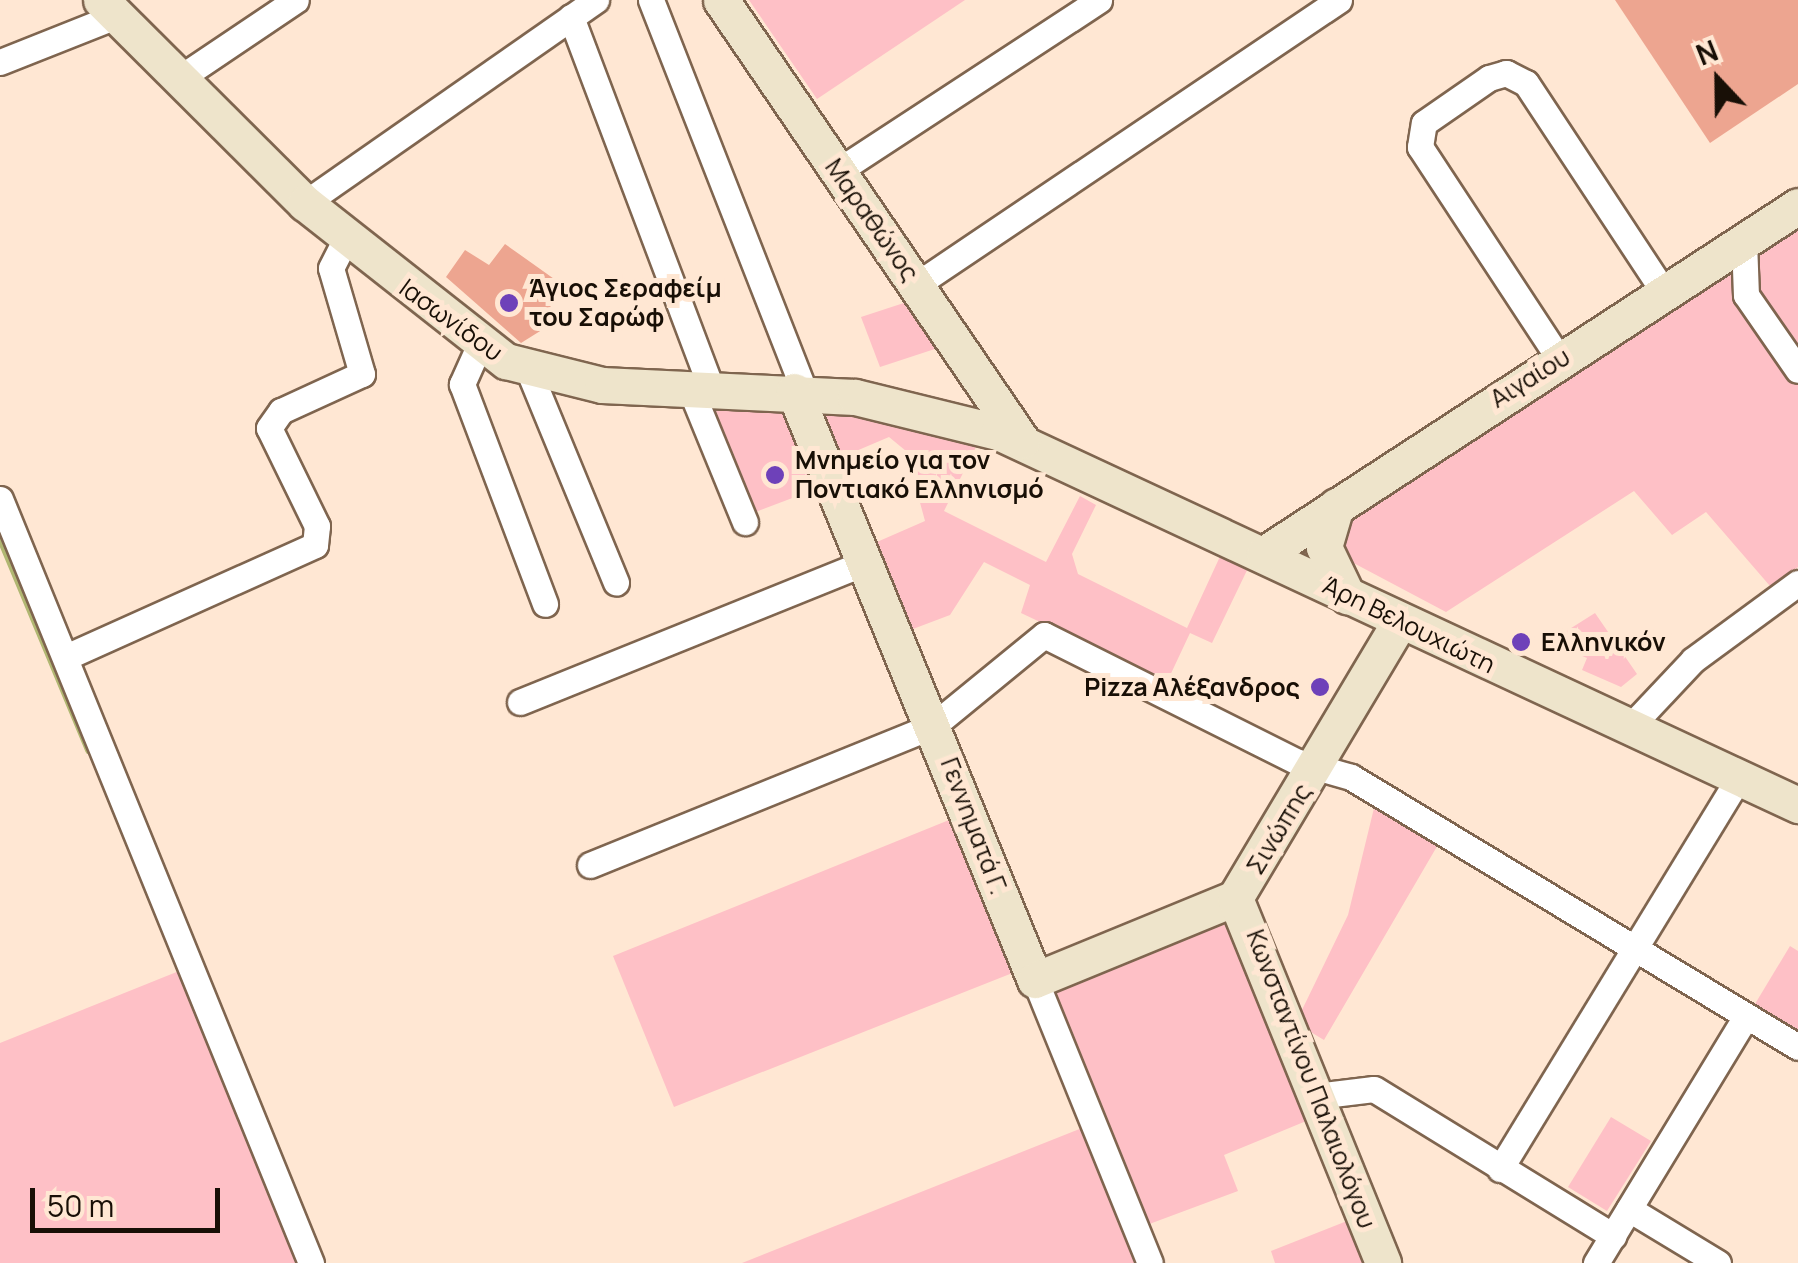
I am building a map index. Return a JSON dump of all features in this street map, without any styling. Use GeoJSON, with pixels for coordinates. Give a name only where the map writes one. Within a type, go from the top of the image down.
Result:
{"type":"FeatureCollection","features":[{"type":"Feature","properties":{"kind":"street"},"geometry":{"type":"LineString","coordinates":[[177,80],[296,0]]}},
{"type":"Feature","properties":{"kind":"street"},"geometry":{"type":"LineString","coordinates":[[305,203],[596,0]]}},
{"type":"Feature","properties":{"kind":"street"},"geometry":{"type":"LineString","coordinates":[[651,0],[799,391]]}},
{"type":"Feature","properties":{"kind":"street","name":"Μαραθώνος"},"geometry":{"type":"LineString","coordinates":[[721,0],[1022,441]]}},
{"type":"Feature","properties":{"kind":"street"},"geometry":{"type":"LineString","coordinates":[[838,170],[1098,0]]}},
{"type":"Feature","properties":{"kind":"street"},"geometry":{"type":"LineString","coordinates":[[916,285],[1339,0]]}},
{"type":"Feature","properties":{"kind":"street"},"geometry":{"type":"LineString","coordinates":[[0,62],[108,8]]}},
{"type":"Feature","properties":{"kind":"street","name":"Ιασωνίδου"},"geometry":{"type":"LineString","coordinates":[[108,8],[305,203],[479,346],[528,369],[588,383],[799,391],[941,414],[1022,441]]}},
{"type":"Feature","properties":{"kind":"street"},"geometry":{"type":"LineString","coordinates":[[571,18],[744,522]]}},
{"type":"Feature","properties":{"kind":"street"},"geometry":{"type":"LineString","coordinates":[[1560,360],[1420,147],[1424,123],[1491,77],[1514,74],[1526,83],[1664,292]]}},
{"type":"Feature","properties":{"kind":"street","name":"Αιγαίου"},"geometry":{"type":"LineString","coordinates":[[1264,554],[1798,206]]}},
{"type":"Feature","properties":{"kind":"street"},"geometry":{"type":"LineString","coordinates":[[66,658],[315,545],[317,526],[270,428],[281,411],[362,374],[331,268],[346,238]]}},
{"type":"Feature","properties":{"kind":"street"},"geometry":{"type":"LineString","coordinates":[[1744,241],[1746,295],[1798,370]]}},
{"type":"Feature","properties":{"kind":"street"},"geometry":{"type":"LineString","coordinates":[[479,346],[462,384],[545,604]]}},
{"type":"Feature","properties":{"kind":"street"},"geometry":{"type":"LineString","coordinates":[[941,414],[961,408],[972,394],[974,368]]}},
{"type":"Feature","properties":{"kind":"street"},"geometry":{"type":"LineString","coordinates":[[528,369],[616,583]]}},
{"type":"Feature","properties":{"kind":"street","name":"Γεννηματά Γ."},"geometry":{"type":"LineString","coordinates":[[799,391],[1150,1263]]}},
{"type":"Feature","properties":{"kind":"street","name":"Άρη Βελουχιώτη"},"geometry":{"type":"LineString","coordinates":[[1022,441],[1264,554],[1399,623],[1798,805]]}},
{"type":"Feature","properties":{"kind":"street"},"geometry":{"type":"LineString","coordinates":[[0,499],[311,1263]]}},
{"type":"Feature","properties":{"kind":"street"},"geometry":{"type":"LineString","coordinates":[[1336,506],[1324,547],[1348,598]]}},
{"type":"Feature","properties":{"kind":"street"},"geometry":{"type":"LineString","coordinates":[[520,702],[866,562]]}},
{"type":"Feature","properties":{"kind":"street"},"geometry":{"type":"LineString","coordinates":[[1629,728],[1693,660],[1798,584]]}},
{"type":"Feature","properties":{"kind":"street","name":"Σινώπης"},"geometry":{"type":"LineString","coordinates":[[1035,980],[1235,898],[1317,767],[1399,623]]}},
{"type":"Feature","properties":{"kind":"street"},"geometry":{"type":"LineString","coordinates":[[590,865],[934,724],[1044,635],[1317,767],[1351,777],[1798,1046]]}},
{"type":"Feature","properties":{"kind":"street"},"geometry":{"type":"LineString","coordinates":[[1500,1169],[1739,778]]}},
{"type":"Feature","properties":{"kind":"street","name":"Κωνσταντίνου Παλαιολόγου"},"geometry":{"type":"LineString","coordinates":[[1235,898],[1383,1263]]}},
{"type":"Feature","properties":{"kind":"street"},"geometry":{"type":"LineString","coordinates":[[1596,1263],[1746,1016]]}},
{"type":"Feature","properties":{"kind":"street"},"geometry":{"type":"LineString","coordinates":[[1316,1096],[1374,1089],[1612,1236]]}},
{"type":"Feature","properties":{"kind":"street"},"geometry":{"type":"LineString","coordinates":[[1629,1209],[1718,1263]]}},
{"type":"Feature","properties":{"kind":"shaded area"},"geometry":{"type":"Polygon","coordinates":[[[749,0],[965,0],[817,99],[749,0]]]}},
{"type":"Feature","properties":{"kind":"shaded area"},"geometry":{"type":"Polygon","coordinates":[[[1798,218],[1798,567],[1770,586],[1706,512],[1672,535],[1634,491],[1446,612],[1312,541],[1798,218]]]}},
{"type":"Feature","properties":{"kind":"shaded area"},"geometry":{"type":"Polygon","coordinates":[[[913,300],[944,346],[880,367],[861,317],[913,300]]]}},
{"type":"Feature","properties":{"kind":"shaded area"},"geometry":{"type":"Polygon","coordinates":[[[705,403],[794,404],[824,486],[750,514],[705,403]]]}},
{"type":"Feature","properties":{"kind":"shaded area"},"geometry":{"type":"Polygon","coordinates":[[[812,405],[979,441],[944,511],[1046,562],[1080,496],[1096,505],[1072,554],[1078,574],[1187,628],[1223,550],[1251,562],[1212,643],[1190,633],[1167,682],[1021,613],[1030,585],[984,562],[950,615],[905,632],[870,545],[925,521],[906,451],[889,437],[835,460],[812,405]]]}},
{"type":"Feature","properties":{"kind":"shaded area"},"geometry":{"type":"Polygon","coordinates":[[[1595,613],[1637,674],[1621,687],[1582,670],[1587,658],[1549,642],[1595,613]]]}},
{"type":"Feature","properties":{"kind":"shaded area"},"geometry":{"type":"Polygon","coordinates":[[[1375,804],[1439,843],[1324,1040],[1309,1031],[1301,1012],[1348,915],[1375,804]]]}},
{"type":"Feature","properties":{"kind":"shaded area"},"geometry":{"type":"Polygon","coordinates":[[[954,818],[1015,972],[674,1107],[613,956],[954,818]]]}},
{"type":"Feature","properties":{"kind":"shaded area"},"geometry":{"type":"Polygon","coordinates":[[[1226,918],[1311,1119],[1224,1155],[1238,1191],[1144,1226],[1051,996],[1054,987],[1226,918]]]}},
{"type":"Feature","properties":{"kind":"shaded area"},"geometry":{"type":"Polygon","coordinates":[[[1790,946],[1798,951],[1798,1030],[1755,1004],[1790,946]]]}},
{"type":"Feature","properties":{"kind":"shaded area"},"geometry":{"type":"Polygon","coordinates":[[[189,967],[303,1263],[0,1263],[0,1043],[189,967]]]}},
{"type":"Feature","properties":{"kind":"shaded area"},"geometry":{"type":"Polygon","coordinates":[[[1611,1117],[1651,1141],[1607,1211],[1568,1187],[1611,1117]]]}},
{"type":"Feature","properties":{"kind":"shaded area"},"geometry":{"type":"Polygon","coordinates":[[[1082,1128],[1137,1263],[742,1263],[1082,1128]]]}},
{"type":"Feature","properties":{"kind":"shaded area"},"geometry":{"type":"Polygon","coordinates":[[[1347,1221],[1364,1263],[1275,1263],[1271,1251],[1347,1221]]]}},
{"type":"Feature","properties":{"kind":"building"},"geometry":{"type":"Polygon","coordinates":[[[1615,0],[1798,0],[1798,84],[1710,143],[1615,0]]]}},
{"type":"Feature","properties":{"kind":"building","name":"Άγιος Σεραφείμ του Σαρώφ"},"geometry":{"type":"Polygon","coordinates":[[[505,244],[557,281],[545,328],[521,343],[446,277],[465,250],[489,265],[505,244]]]}},
{"type":"Feature","properties":{"kind":"waterway"},"geometry":{"type":"LineString","coordinates":[[0,537],[89,750]]}},
{"type":"Feature","properties":{"kind":"place","name":"Άγιος Σεραφείμ του Σαρώφ"},"geometry":{"type":"Point","coordinates":[509,303]}},
{"type":"Feature","properties":{"kind":"place","name":"Μνημείο για τον Ποντιακό Ελληνισμό"},"geometry":{"type":"Point","coordinates":[775,475]}},
{"type":"Feature","properties":{"kind":"place","name":"Ελληνικόν"},"geometry":{"type":"Point","coordinates":[1521,642]}},
{"type":"Feature","properties":{"kind":"place","name":"Pizza Αλέξανδρος"},"geometry":{"type":"Point","coordinates":[1320,687]}}]}
